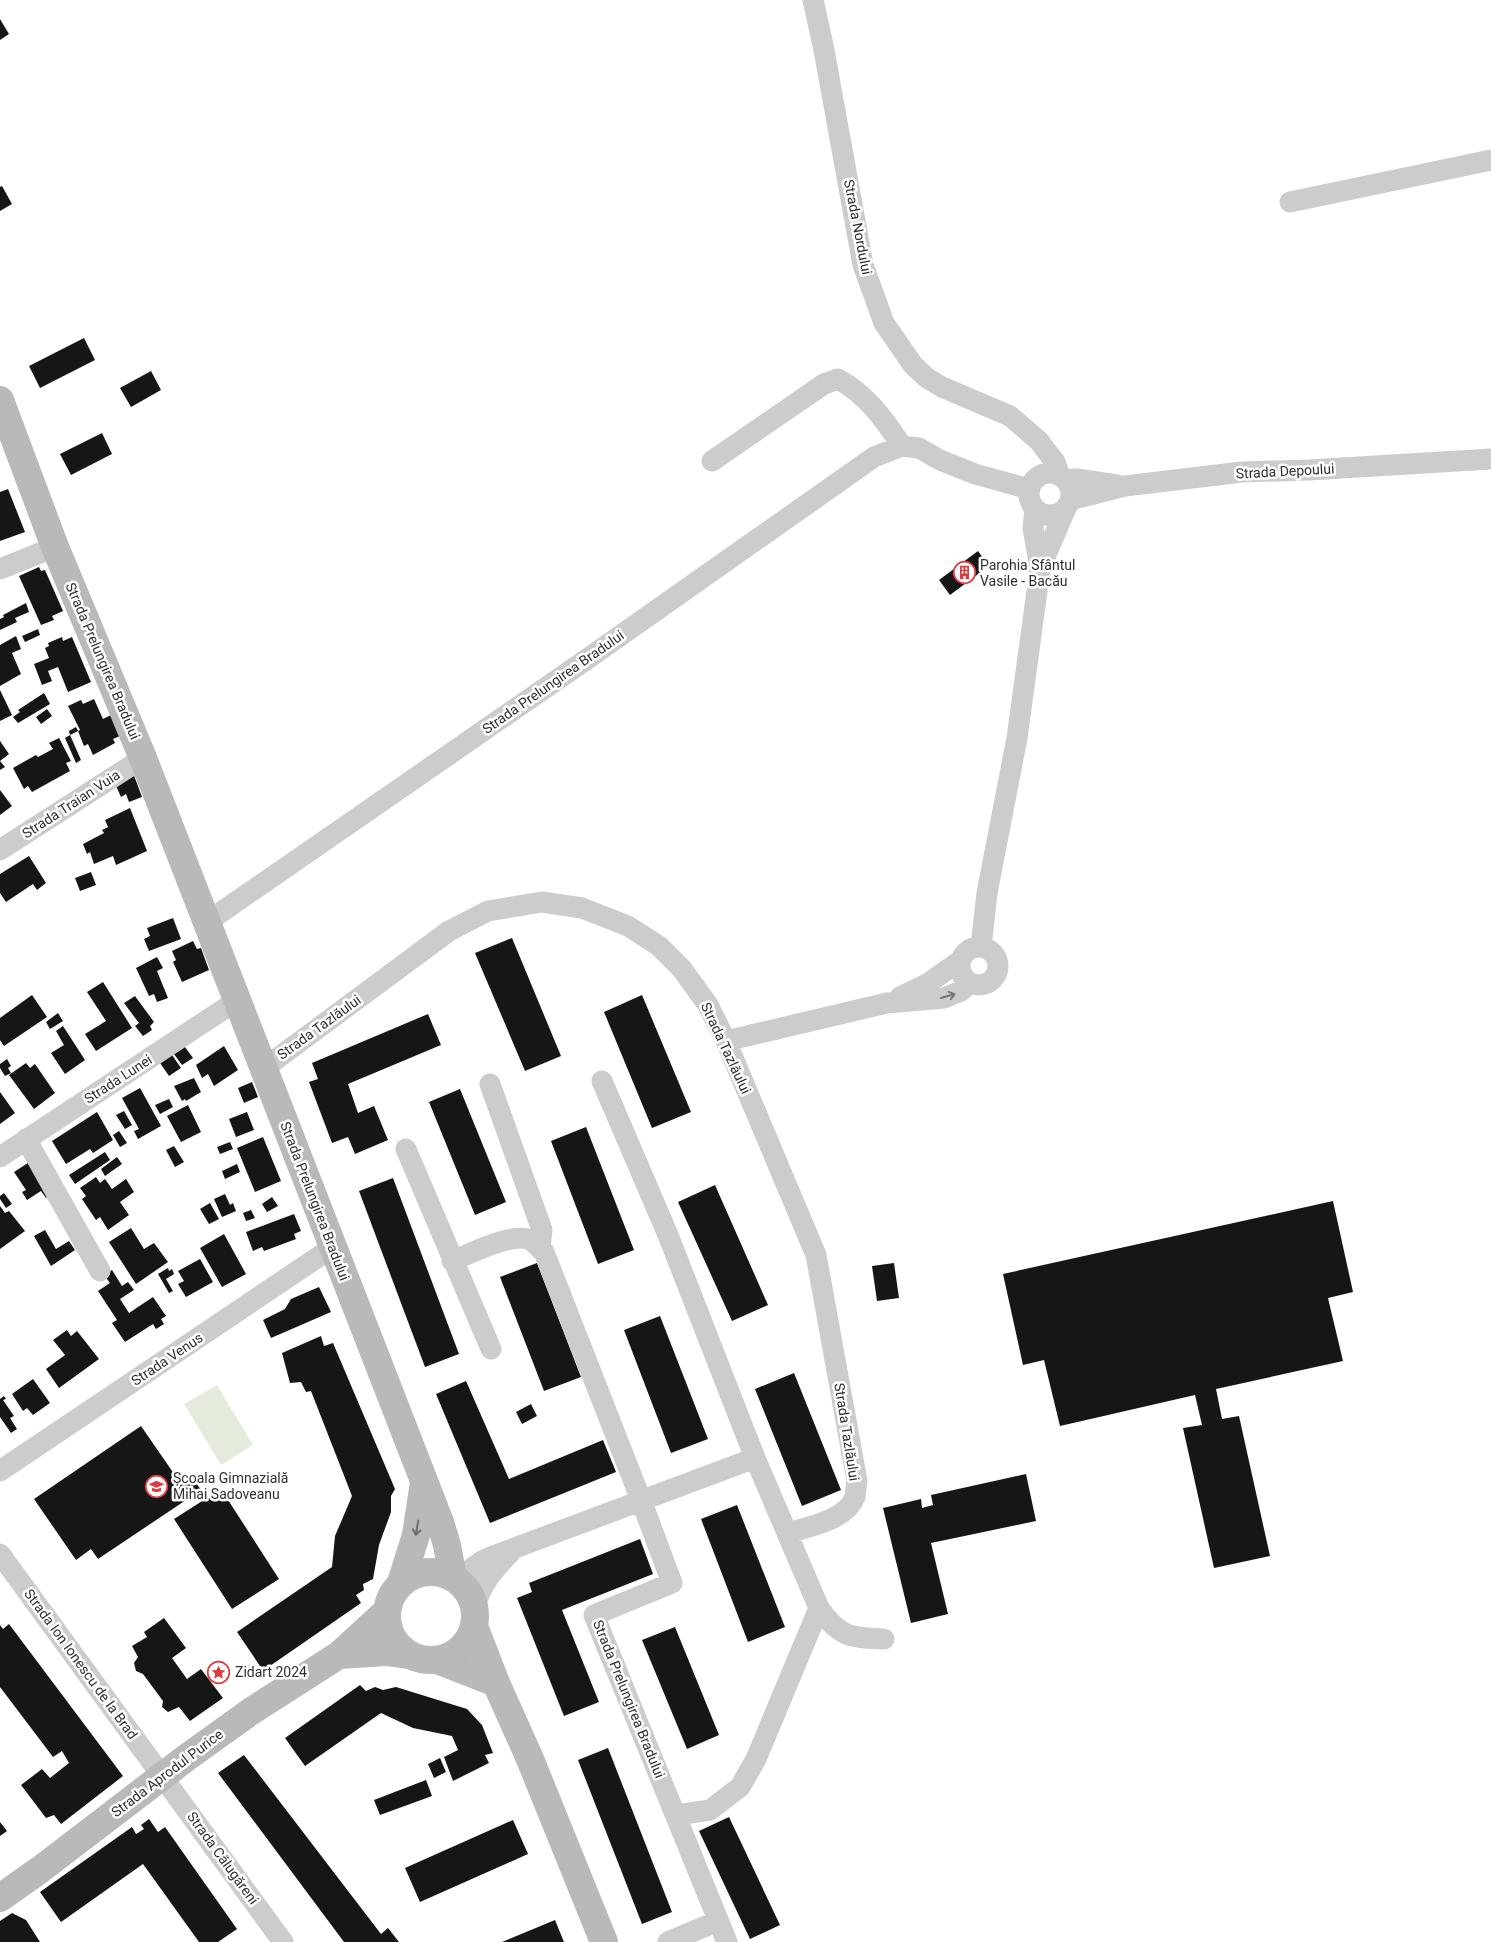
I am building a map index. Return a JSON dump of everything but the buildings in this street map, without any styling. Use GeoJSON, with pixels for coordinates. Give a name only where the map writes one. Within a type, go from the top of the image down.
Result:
{"type":"FeatureCollection","features":[{"type":"Feature","properties":{"kind":"street","name":"Strada Nordului"},"geometry":{"type":"LineString","coordinates":[[813,0],[833,97],[863,265],[884,323],[913,365],[927,378],[942,387],[1010,416],[1022,425],[1032,437],[1039,441],[1055,462],[1056,488],[1030,504],[1035,510],[1033,528],[1040,568]]}},
{"type":"Feature","properties":{"kind":"street"},"geometry":{"type":"LineString","coordinates":[[1290,202],[1491,160]]}},
{"type":"Feature","properties":{"kind":"street"},"geometry":{"type":"LineString","coordinates":[[712,461],[824,384],[838,379],[852,386],[880,413],[902,446],[919,448],[940,460],[975,474],[1056,488]]}},
{"type":"Feature","properties":{"kind":"street","name":"Strada Prelungirea Bradului"},"geometry":{"type":"LineString","coordinates":[[0,400],[55,547],[143,758],[424,1480],[447,1545],[454,1579]]}},
{"type":"Feature","properties":{"kind":"street","name":"Strada Prelungirea Bradului"},"geometry":{"type":"LineString","coordinates":[[207,922],[590,657],[874,457],[902,446]]}},
{"type":"Feature","properties":{"kind":"street","name":"Strada Depoului"},"geometry":{"type":"LineString","coordinates":[[1056,488],[1077,479],[1125,486],[1242,472],[1491,459]]}},
{"type":"Feature","properties":{"kind":"street","name":"Strada Depoului"},"geometry":{"type":"LineString","coordinates":[[1446,462],[1491,473]]}},
{"type":"Feature","properties":{"kind":"street"},"geometry":{"type":"LineString","coordinates":[[1035,510],[1051,516],[1060,513],[1056,488]]}},
{"type":"Feature","properties":{"kind":"street"},"geometry":{"type":"LineString","coordinates":[[981,947],[987,894],[1017,738],[1040,568],[1056,488]]}},
{"type":"Feature","properties":{"kind":"street"},"geometry":{"type":"LineString","coordinates":[[0,569],[55,547]]}},
{"type":"Feature","properties":{"kind":"street","name":"Strada Traian Vuia"},"geometry":{"type":"LineString","coordinates":[[0,850],[143,758]]}},
{"type":"Feature","properties":{"kind":"street","name":"Strada Tazlăului"},"geometry":{"type":"LineString","coordinates":[[263,1069],[449,931],[488,911],[542,902],[582,908],[628,926],[659,946],[682,970],[708,1005],[726,1041],[816,1255],[857,1481],[855,1497],[847,1509],[823,1523],[787,1533]]}},
{"type":"Feature","properties":{"kind":"street"},"geometry":{"type":"LineString","coordinates":[[887,1003],[927,984],[961,960],[973,948],[981,947],[994,954],[999,966],[998,973],[994,979],[984,985],[979,986],[969,983],[961,973],[961,960]]}},
{"type":"Feature","properties":{"kind":"street"},"geometry":{"type":"LineString","coordinates":[[726,1041],[887,1003],[944,998],[961,991],[969,983]]}},
{"type":"Feature","properties":{"kind":"street","name":"Strada Lunei"},"geometry":{"type":"LineString","coordinates":[[0,1157],[236,1001]]}},
{"type":"Feature","properties":{"kind":"street"},"geometry":{"type":"LineString","coordinates":[[602,1081],[668,1235],[755,1458],[823,1614],[841,1632],[856,1638],[884,1639]]}},
{"type":"Feature","properties":{"kind":"street"},"geometry":{"type":"LineString","coordinates":[[490,1084],[542,1230],[540,1249]]}},
{"type":"Feature","properties":{"kind":"street"},"geometry":{"type":"LineString","coordinates":[[26,1139],[100,1271]]}},
{"type":"Feature","properties":{"kind":"street"},"geometry":{"type":"LineString","coordinates":[[406,1149],[491,1349]]}},
{"type":"Feature","properties":{"kind":"street"},"geometry":{"type":"LineString","coordinates":[[452,1261],[507,1240],[519,1238],[532,1240],[540,1249]]}},
{"type":"Feature","properties":{"kind":"street","name":"Strada Venus"},"geometry":{"type":"LineString","coordinates":[[0,1471],[334,1248]]}},
{"type":"Feature","properties":{"kind":"street","name":"Strada Prelungirea Bradului"},"geometry":{"type":"LineString","coordinates":[[540,1249],[544,1252],[672,1583],[594,1615],[727,1942]]}},
{"type":"Feature","properties":{"kind":"street"},"geometry":{"type":"LineString","coordinates":[[454,1579],[482,1561],[755,1458]]}},
{"type":"Feature","properties":{"kind":"street","name":"Strada Prelungirea Bradului"},"geometry":{"type":"LineString","coordinates":[[401,1583],[416,1535],[424,1480]]}},
{"type":"Feature","properties":{"kind":"street"},"geometry":{"type":"LineString","coordinates":[[512,1551],[485,1581],[478,1593],[474,1617],[469,1638],[461,1649],[450,1657],[437,1660],[417,1659],[408,1655],[390,1636],[387,1624],[387,1611],[392,1596],[401,1583],[413,1576],[426,1572],[440,1573],[454,1579],[471,1597],[474,1617],[496,1683],[530,1759],[604,1942]]}},
{"type":"Feature","properties":{"kind":"street","name":"Strada Ion Ionescu de la Brad"},"geometry":{"type":"LineString","coordinates":[[0,1554],[162,1775]]}},
{"type":"Feature","properties":{"kind":"street","name":"Strada Aprodul Purice"},"geometry":{"type":"LineString","coordinates":[[0,1898],[41,1869],[162,1775],[250,1712],[339,1655],[387,1611]]}},
{"type":"Feature","properties":{"kind":"street"},"geometry":{"type":"LineString","coordinates":[[676,1815],[710,1810],[740,1788],[756,1758],[823,1614]]}},
{"type":"Feature","properties":{"kind":"street","name":"Strada Aprodul Purice"},"geometry":{"type":"LineString","coordinates":[[339,1655],[386,1652],[408,1655]]}},
{"type":"Feature","properties":{"kind":"street"},"geometry":{"type":"LineString","coordinates":[[437,1660],[496,1683]]}},
{"type":"Feature","properties":{"kind":"street","name":"Strada Călugăreni"},"geometry":{"type":"LineString","coordinates":[[162,1775],[283,1942]]}},
{"type":"Feature","properties":{"kind":"street"},"geometry":{"type":"LineString","coordinates":[[668,1942],[718,1921]]}},
{"type":"Feature","properties":{"kind":"shaded area"},"geometry":{"type":"Polygon","coordinates":[[[217,1385],[253,1445],[221,1465],[184,1404],[217,1385]]]}},
{"type":"Feature","properties":{"kind":"place","name":"Parohia Sfântul Vasile - Bacău"},"geometry":{"type":"Point","coordinates":[964,573]}},
{"type":"Feature","properties":{"kind":"place","name":"Școala Gimnazială Mihai Sadoveanu"},"geometry":{"type":"Point","coordinates":[157,1486]}},
{"type":"Feature","properties":{"kind":"place","name":"Zidart 2024"},"geometry":{"type":"Point","coordinates":[219,1672]}}]}
